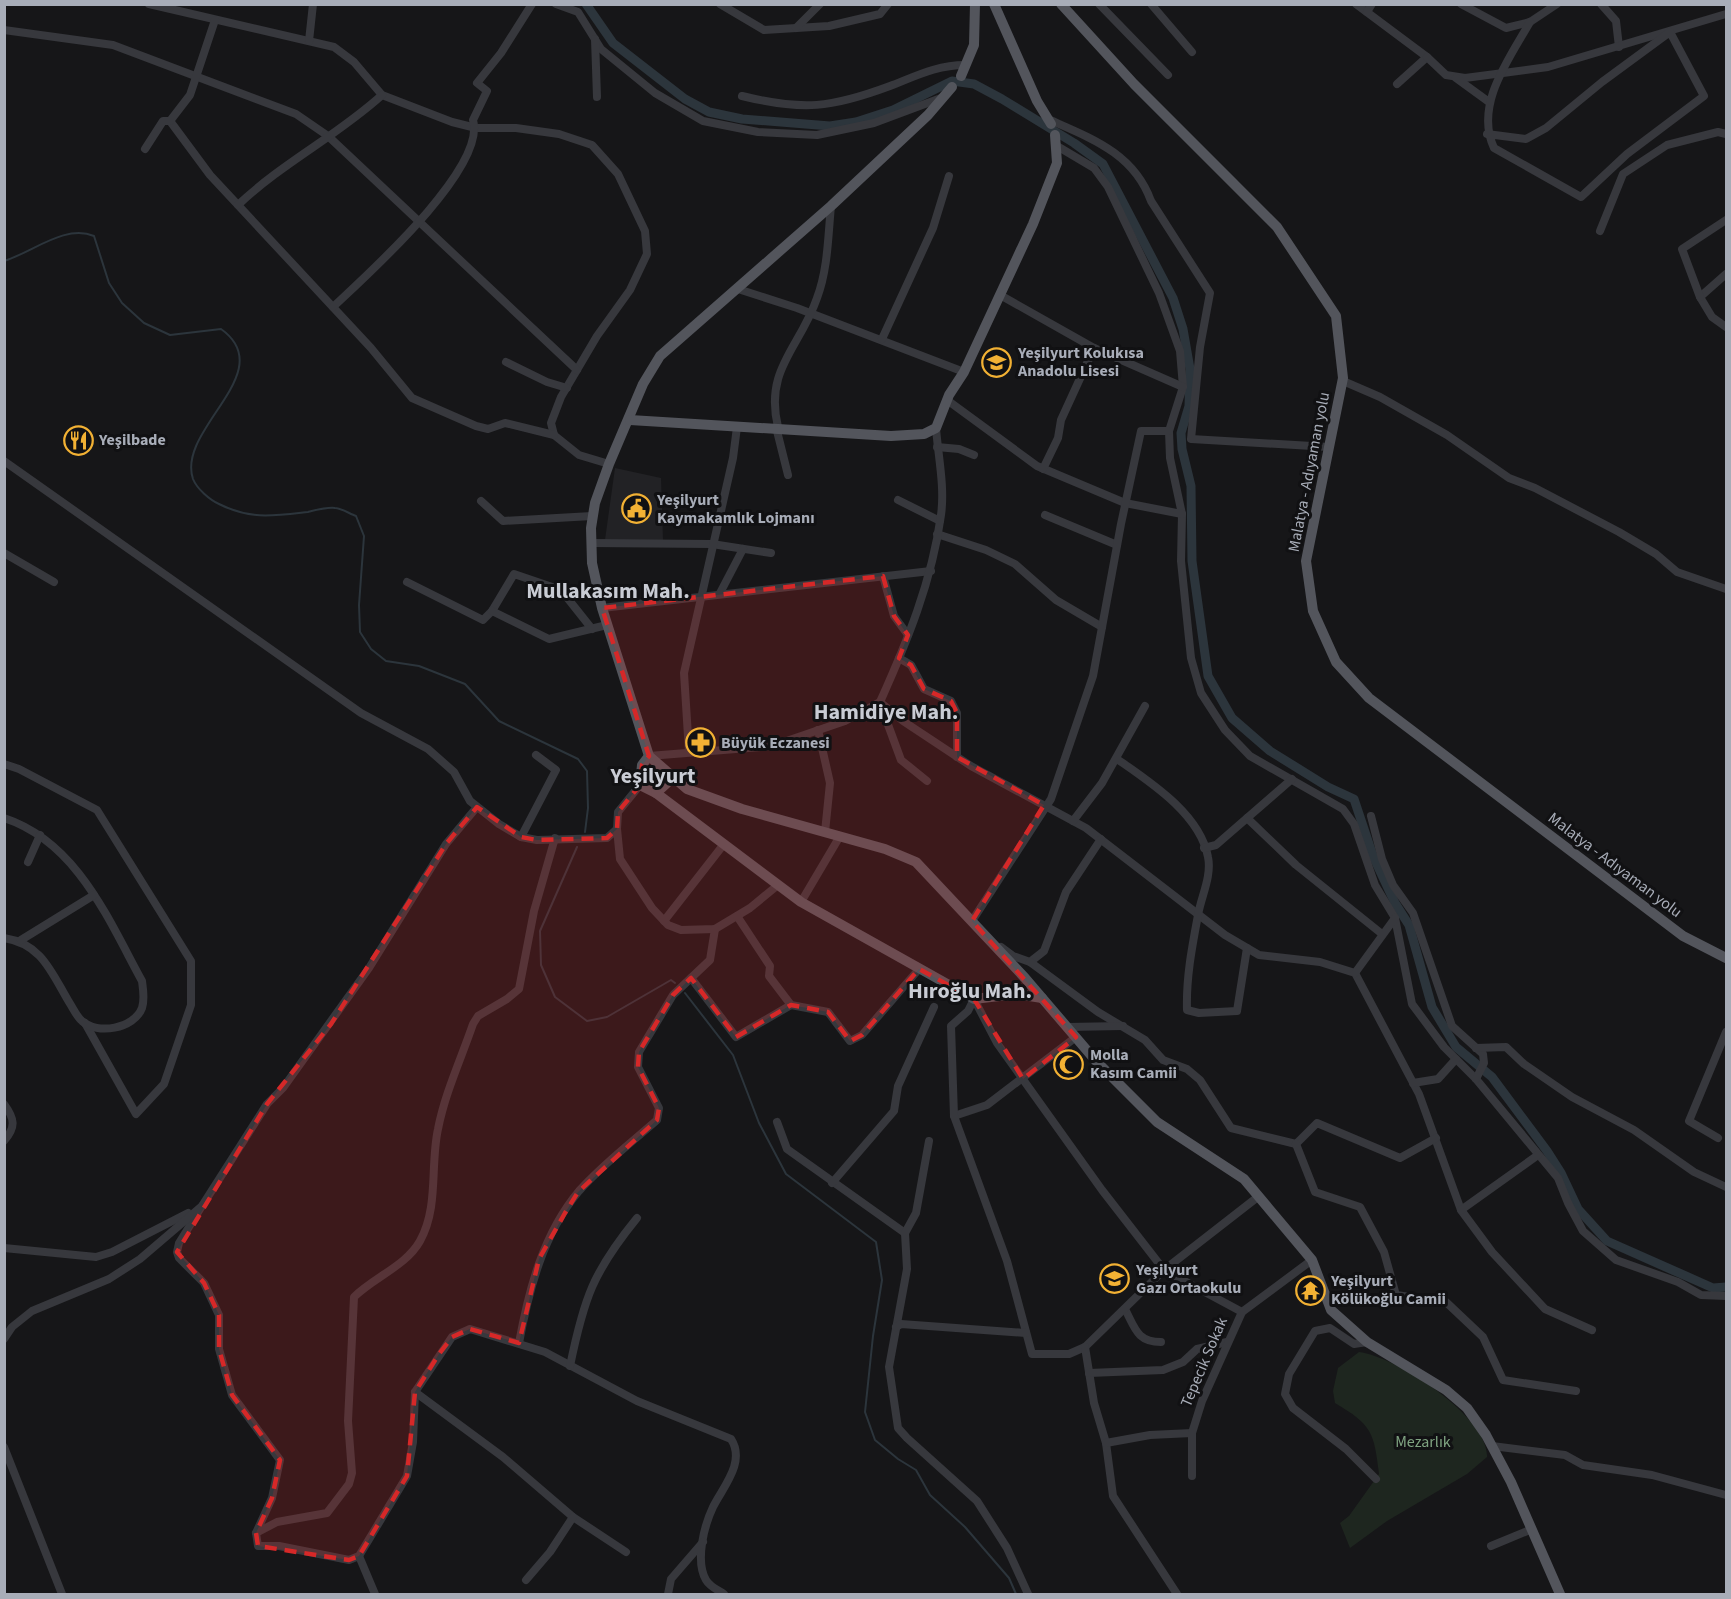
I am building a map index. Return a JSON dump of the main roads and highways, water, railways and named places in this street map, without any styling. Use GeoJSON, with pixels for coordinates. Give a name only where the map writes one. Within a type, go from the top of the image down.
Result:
{"type":"FeatureCollection","features":[{"type":"Feature","properties":{"kind":"main road"},"geometry":{"type":"LineString","coordinates":[[961,76],[974,45],[975,4]]}},
{"type":"Feature","properties":{"kind":"main road"},"geometry":{"type":"LineString","coordinates":[[630,420],[737,427],[777,427],[891,436],[924,434],[936,428],[947,400],[964,372],[1000,295],[1057,163],[1057,146],[1052,126],[1037,101],[994,4]]}},
{"type":"Feature","properties":{"kind":"main road","name":"Malatya - Adıyaman yolu"},"geometry":{"type":"LineString","coordinates":[[1061,4],[1134,84],[1277,227],[1336,316],[1343,381],[1306,561],[1313,611],[1336,662],[1369,698],[1674,929],[1726,958]]}},
{"type":"Feature","properties":{"kind":"main road"},"geometry":{"type":"LineString","coordinates":[[952,87],[831,206],[660,357],[643,384],[630,420],[609,464],[592,516],[591,543],[592,563],[607,625],[649,756],[687,789],[742,809],[885,849],[916,862],[1157,1122],[1244,1179],[1312,1260],[1331,1310],[1367,1342],[1446,1390],[1467,1408],[1492,1446],[1560,1594]]}},
{"type":"Feature","properties":{"kind":"main road"},"geometry":{"type":"LineString","coordinates":[[649,756],[642,765],[640,785],[656,793],[801,902],[974,999],[1016,994],[1042,998]]}},
{"type":"Feature","properties":{"kind":"main road"},"geometry":{"type":"LineString","coordinates":[[656,793],[667,783],[667,774]]}},
{"type":"Feature","properties":{"kind":"waterway"},"geometry":{"type":"LineString","coordinates":[[586,4],[613,43],[685,99],[709,112],[742,119],[830,126],[856,122],[893,110],[952,81],[974,84],[1002,99],[1074,143],[1103,164],[1173,298],[1183,329],[1190,369],[1189,406],[1181,433],[1182,449],[1191,486],[1192,561],[1208,676],[1232,718],[1270,751],[1328,787],[1354,799],[1373,856],[1395,903],[1409,925],[1432,1007],[1456,1047],[1492,1077],[1547,1151],[1561,1173],[1578,1209],[1607,1241],[1713,1288],[1726,1287]]}},
{"type":"Feature","properties":{"kind":"waterway"},"geometry":{"type":"LineString","coordinates":[[4,261],[60,236],[83,233],[94,236],[109,283],[122,303],[144,323],[170,335],[221,329],[236,346],[240,364],[234,382],[199,441],[192,460],[193,479],[197,487],[215,502],[241,513],[262,516],[284,515],[332,508],[356,516],[364,536],[359,605],[360,632],[371,649],[386,661],[419,666],[465,684],[499,721],[578,759],[587,771],[588,808],[585,832]]}},
{"type":"Feature","properties":{"kind":"waterway"},"geometry":{"type":"LineString","coordinates":[[577,847],[540,931],[541,965],[555,997],[587,1021],[607,1017],[671,980],[675,983]]}},
{"type":"Feature","properties":{"kind":"waterway"},"geometry":{"type":"LineString","coordinates":[[685,993],[733,1055],[759,1123],[786,1174],[876,1242],[882,1280],[865,1412],[875,1440],[916,1470],[930,1495],[965,1527],[1009,1578],[1016,1594]]}},
{"type":"Feature","properties":{"kind":"place","name":"Yeşilyurt Kolukısa Anadolu Lisesi"},"geometry":{"type":"Point","coordinates":[997,362]}},
{"type":"Feature","properties":{"kind":"place","name":"Yeşilbade"},"geometry":{"type":"Point","coordinates":[78,440]}},
{"type":"Feature","properties":{"kind":"place","name":"Yeşilyurt Kaymakamlık Lojmanı"},"geometry":{"type":"Point","coordinates":[636,509]}},
{"type":"Feature","properties":{"kind":"place","name":"Büyük Eczanesi"},"geometry":{"type":"Point","coordinates":[700,743]}},
{"type":"Feature","properties":{"kind":"place","name":"Molla Kasım Camii"},"geometry":{"type":"Point","coordinates":[1069,1064]}},
{"type":"Feature","properties":{"kind":"place","name":"Yeşilyurt Gazı Ortaokulu"},"geometry":{"type":"Point","coordinates":[1115,1279]}},
{"type":"Feature","properties":{"kind":"place","name":"Yeşilyurt Kölükoğlu Camii"},"geometry":{"type":"Point","coordinates":[1310,1290]}},
{"type":"Feature","properties":{"kind":"district","name":"Mullakasım Mah."},"geometry":{"type":"Point","coordinates":[608,591]}},
{"type":"Feature","properties":{"kind":"district","name":"Hamidiye Mah."},"geometry":{"type":"Point","coordinates":[886,712]}},
{"type":"Feature","properties":{"kind":"district","name":"Yeşilyurt"},"geometry":{"type":"Point","coordinates":[653,776]}},
{"type":"Feature","properties":{"kind":"district","name":"Hıroğlu Mah."},"geometry":{"type":"Point","coordinates":[970,991]}},
{"type":"Feature","properties":{"kind":"park label","name":"Mezarlık"},"geometry":{"type":"Point","coordinates":[1423,1442]}}]}
